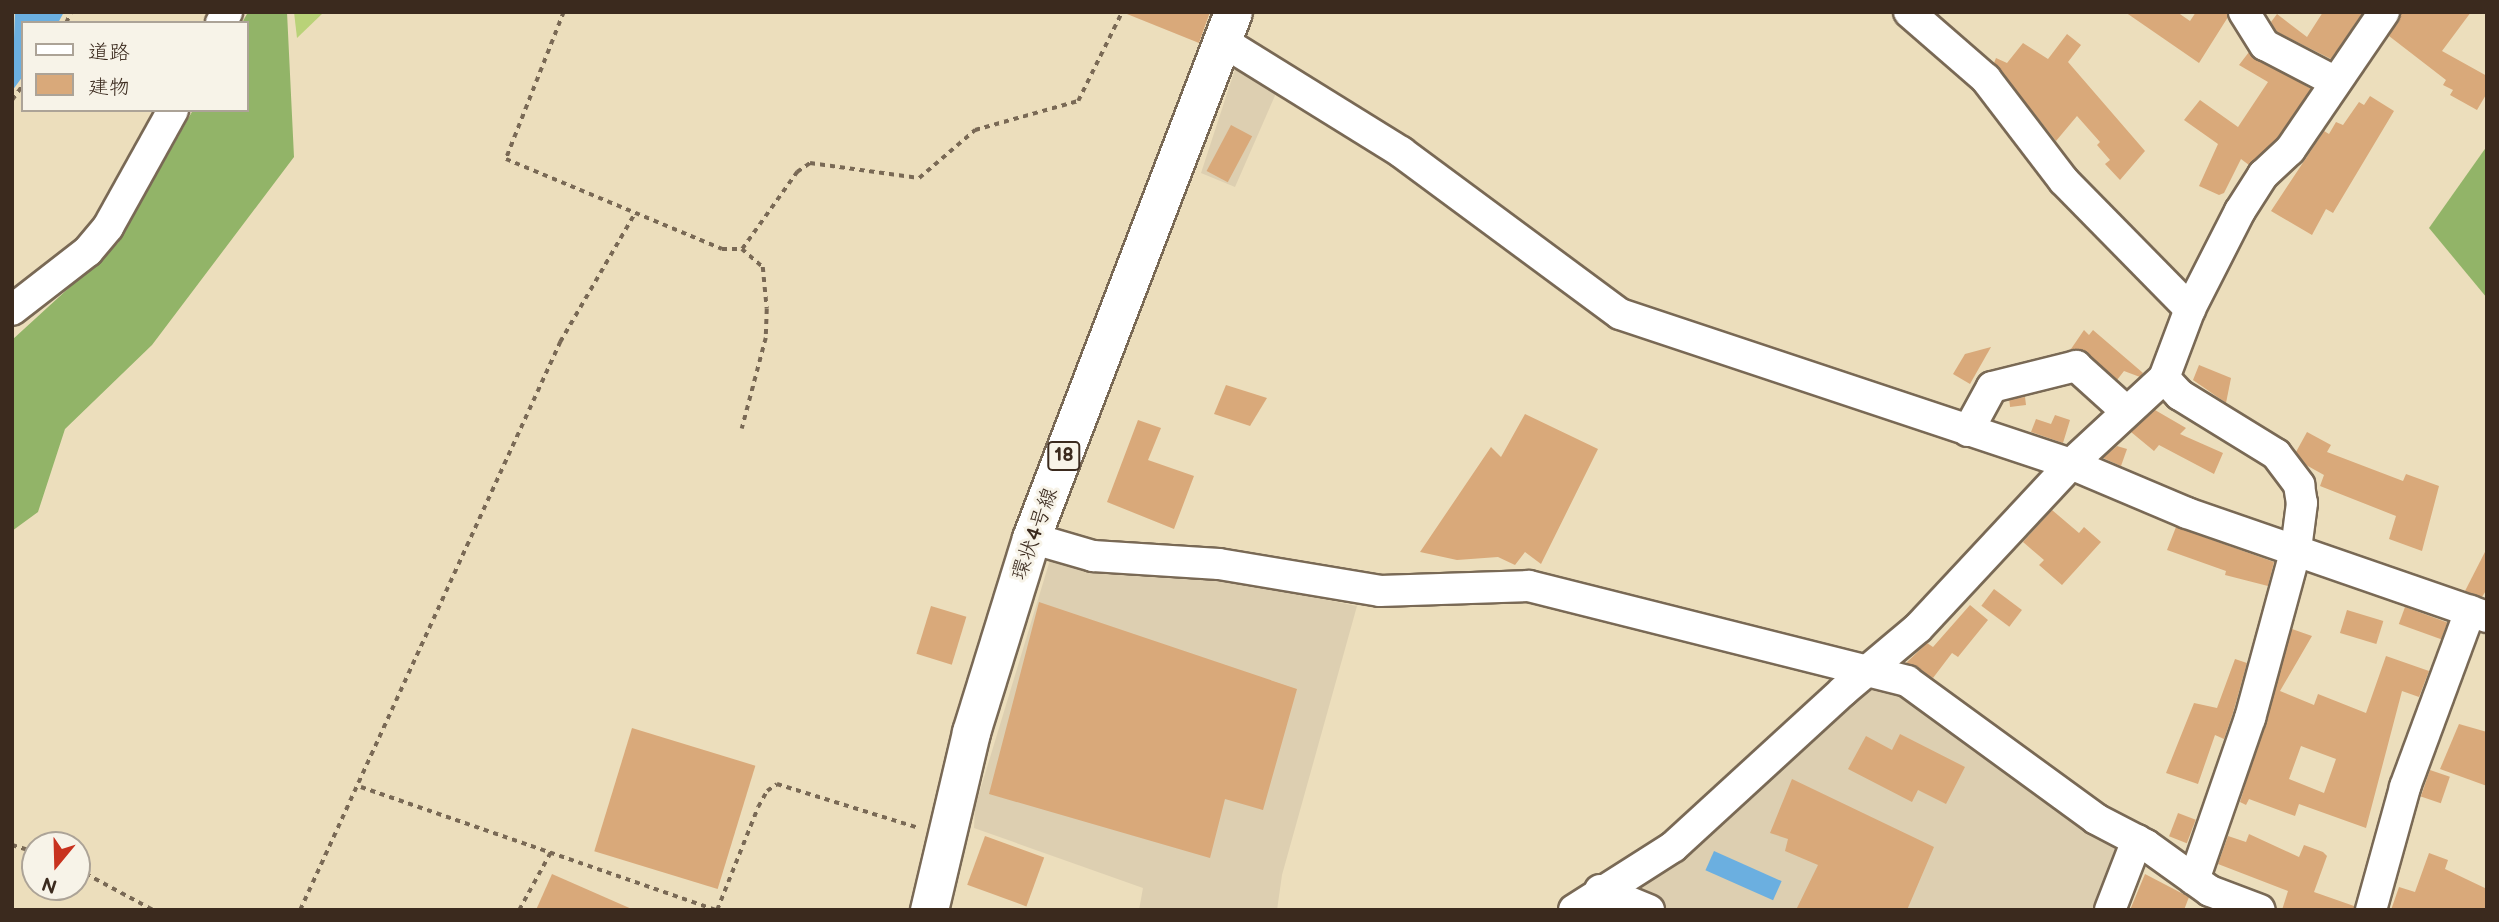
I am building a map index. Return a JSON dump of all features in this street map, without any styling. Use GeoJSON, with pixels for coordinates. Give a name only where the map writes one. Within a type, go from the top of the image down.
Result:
{"type":"FeatureCollection","features":[{"type":"Feature","properties":{"kind":"main road","name":"環状4号線"},"geometry":{"type":"LineString","coordinates":[[929,910],[944,836],[971,732],[1031,538],[1228,27]]}},
{"type":"Feature","properties":{"kind":"street"},"geometry":{"type":"LineString","coordinates":[[1909,12],[1986,79],[2064,181],[2190,309]]}},
{"type":"Feature","properties":{"kind":"street"},"geometry":{"type":"LineString","coordinates":[[2244,12],[2265,45],[2336,82]]}},
{"type":"Feature","properties":{"kind":"street"},"geometry":{"type":"LineString","coordinates":[[1574,910],[1600,890],[1673,847],[1867,670],[1918,628],[2071,464],[2164,378],[2190,309],[2263,175],[2290,150],[2384,12]]}},
{"type":"Feature","properties":{"kind":"street"},"geometry":{"type":"LineString","coordinates":[[1228,27],[1620,314],[2071,464],[2187,513],[2478,614],[2404,787],[2371,910]]}},
{"type":"Feature","properties":{"kind":"street"},"geometry":{"type":"LineString","coordinates":[[12,310],[88,251],[108,227],[172,112]]}},
{"type":"Feature","properties":{"kind":"street"},"geometry":{"type":"LineString","coordinates":[[1968,430],[1992,387],[2076,366],[2126,411]]}},
{"type":"Feature","properties":{"kind":"street"},"geometry":{"type":"LineString","coordinates":[[2164,378],[2180,394],[2276,454],[2290,468],[2300,485],[2302,503],[2296,549],[2204,894]]}},
{"type":"Feature","properties":{"kind":"street"},"geometry":{"type":"LineString","coordinates":[[1031,538],[1093,555],[1219,564],[1380,591],[1529,586],[1907,681],[2096,820],[2137,840],[2204,894],[2260,910]]}},
{"type":"Feature","properties":{"kind":"street"},"geometry":{"type":"LineString","coordinates":[[2110,910],[2137,840]]}},
{"type":"Feature","properties":{"kind":"street"},"geometry":{"type":"LineString","coordinates":[[1600,890],[1649,910]]}},
{"type":"Feature","properties":{"kind":"path"},"geometry":{"type":"LineString","coordinates":[[564,12],[506,159],[722,249],[742,249],[763,267],[767,309],[766,338],[743,429]]}},
{"type":"Feature","properties":{"kind":"path"},"geometry":{"type":"LineString","coordinates":[[742,249],[797,172],[810,163],[919,178],[975,130],[1077,101],[1122,12]]}},
{"type":"Feature","properties":{"kind":"path"},"geometry":{"type":"LineString","coordinates":[[300,910],[360,787],[560,342],[635,214]]}},
{"type":"Feature","properties":{"kind":"path"},"geometry":{"type":"LineString","coordinates":[[360,787],[552,850],[717,910],[758,807],[767,790],[777,784],[944,836]]}},
{"type":"Feature","properties":{"kind":"path"},"geometry":{"type":"LineString","coordinates":[[519,910],[552,850]]}},
{"type":"Feature","properties":{"kind":"path"},"geometry":{"type":"LineString","coordinates":[[91,877],[153,910]]}},
{"type":"Feature","properties":{"kind":"shaded area"},"geometry":{"type":"Polygon","coordinates":[[[1239,57],[1281,82],[1235,187],[1201,173],[1239,57]]]}},
{"type":"Feature","properties":{"kind":"shaded area"},"geometry":{"type":"Polygon","coordinates":[[[1050,560],[1094,569],[1213,577],[1357,606],[1282,875],[1277,910],[1139,910],[1143,888],[974,828],[975,807],[1050,560]]]}},
{"type":"Feature","properties":{"kind":"shaded area"},"geometry":{"type":"Polygon","coordinates":[[[1870,685],[1901,694],[2117,845],[2122,855],[2099,910],[1669,910],[1631,895],[1644,877],[1870,685]]]}},
{"type":"Feature","properties":{"kind":"green space"},"geometry":{"type":"Polygon","coordinates":[[[248,12],[287,12],[294,157],[152,345],[65,429],[38,512],[12,531],[12,340],[118,243],[192,112],[248,112],[248,21],[243,21],[248,12]]]}},
{"type":"Feature","properties":{"kind":"green space"},"geometry":{"type":"Polygon","coordinates":[[[294,12],[324,12],[297,38],[294,12]]]}},
{"type":"Feature","properties":{"kind":"green space"},"geometry":{"type":"Polygon","coordinates":[[[2487,146],[2487,298],[2429,228],[2487,146]]]}},
{"type":"Feature","properties":{"kind":"water"},"geometry":{"type":"Polygon","coordinates":[[[15,12],[64,12],[59,21],[21,21],[21,79],[12,91],[15,12]]]}},
{"type":"Feature","properties":{"kind":"water"},"geometry":{"type":"Polygon","coordinates":[[[1714,851],[1782,881],[1773,900],[1705,870],[1714,851]]]}},
{"type":"Feature","properties":{"kind":"building"},"geometry":{"type":"Polygon","coordinates":[[[1122,12],[1210,12],[1199,43],[1122,12]]]}},
{"type":"Feature","properties":{"kind":"building"},"geometry":{"type":"Polygon","coordinates":[[[2125,12],[2177,12],[2190,21],[2196,12],[2227,12],[2228,17],[2199,63],[2125,12]]]}},
{"type":"Feature","properties":{"kind":"building"},"geometry":{"type":"Polygon","coordinates":[[[2323,12],[2363,12],[2331,59],[2277,32],[2271,22],[2277,14],[2307,37],[2323,12]]]}},
{"type":"Feature","properties":{"kind":"building"},"geometry":{"type":"Polygon","coordinates":[[[2401,12],[2471,12],[2442,51],[2487,76],[2487,93],[2477,110],[2450,95],[2453,90],[2443,85],[2446,80],[2389,36],[2401,12]]]}},
{"type":"Feature","properties":{"kind":"building"},"geometry":{"type":"Polygon","coordinates":[[[2067,34],[2081,45],[2068,62],[2145,151],[2120,180],[2105,164],[2110,160],[2097,145],[2100,142],[2077,116],[2056,141],[1994,63],[1996,58],[2007,63],[2023,43],[2048,59],[2067,34]]]}},
{"type":"Feature","properties":{"kind":"building"},"geometry":{"type":"Polygon","coordinates":[[[2249,52],[2311,89],[2277,139],[2249,165],[2241,159],[2224,193],[2219,195],[2199,186],[2218,144],[2184,120],[2200,100],[2238,127],[2268,82],[2239,65],[2249,52]]]}},
{"type":"Feature","properties":{"kind":"building"},"geometry":{"type":"Polygon","coordinates":[[[2370,96],[2394,111],[2333,213],[2326,209],[2312,235],[2271,211],[2324,131],[2329,134],[2336,122],[2343,125],[2359,102],[2364,105],[2370,96]]]}},
{"type":"Feature","properties":{"kind":"building"},"geometry":{"type":"Polygon","coordinates":[[[1231,125],[1252,136],[1228,182],[1207,171],[1231,125]]]}},
{"type":"Feature","properties":{"kind":"building"},"geometry":{"type":"Polygon","coordinates":[[[2084,330],[2089,335],[2093,330],[2143,373],[2140,377],[2124,371],[2117,380],[2087,353],[2071,349],[2084,330]]]}},
{"type":"Feature","properties":{"kind":"building"},"geometry":{"type":"Polygon","coordinates":[[[1991,347],[1970,384],[1953,374],[1965,354],[1991,347]]]}},
{"type":"Feature","properties":{"kind":"building"},"geometry":{"type":"Polygon","coordinates":[[[2199,365],[2231,378],[2226,403],[2193,380],[2199,365]]]}},
{"type":"Feature","properties":{"kind":"building"},"geometry":{"type":"Polygon","coordinates":[[[1226,385],[1267,398],[1250,426],[1214,414],[1226,385]]]}},
{"type":"Feature","properties":{"kind":"building"},"geometry":{"type":"Polygon","coordinates":[[[2025,397],[2026,405],[2010,407],[2009,399],[2025,397]]]}},
{"type":"Feature","properties":{"kind":"building"},"geometry":{"type":"Polygon","coordinates":[[[2155,410],[2186,428],[2180,434],[2223,453],[2214,474],[2159,445],[2154,451],[2131,432],[2155,410]]]}},
{"type":"Feature","properties":{"kind":"building"},"geometry":{"type":"Polygon","coordinates":[[[1525,414],[1598,449],[1541,564],[1525,552],[1515,565],[1498,557],[1457,560],[1420,552],[1491,447],[1501,457],[1525,414]]]}},
{"type":"Feature","properties":{"kind":"building"},"geometry":{"type":"Polygon","coordinates":[[[2055,415],[2070,420],[2063,443],[2031,432],[2036,419],[2051,424],[2055,415]]]}},
{"type":"Feature","properties":{"kind":"building"},"geometry":{"type":"Polygon","coordinates":[[[1138,420],[1161,428],[1148,460],[1194,476],[1174,529],[1107,502],[1138,420]]]}},
{"type":"Feature","properties":{"kind":"building"},"geometry":{"type":"Polygon","coordinates":[[[2307,432],[2331,445],[2327,452],[2403,481],[2406,474],[2439,486],[2422,551],[2389,539],[2396,516],[2320,486],[2324,475],[2306,465],[2296,452],[2307,432]]]}},
{"type":"Feature","properties":{"kind":"building"},"geometry":{"type":"Polygon","coordinates":[[[2117,446],[2127,449],[2121,466],[2103,458],[2117,446]]]}},
{"type":"Feature","properties":{"kind":"building"},"geometry":{"type":"Polygon","coordinates":[[[2052,510],[2079,533],[2084,527],[2101,542],[2062,585],[2039,565],[2044,560],[2023,542],[2052,510]]]}},
{"type":"Feature","properties":{"kind":"building"},"geometry":{"type":"Polygon","coordinates":[[[2176,527],[2274,562],[2268,586],[2225,575],[2226,571],[2167,550],[2176,527]]]}},
{"type":"Feature","properties":{"kind":"building"},"geometry":{"type":"Polygon","coordinates":[[[2487,548],[2487,589],[2482,597],[2465,591],[2487,548]]]}},
{"type":"Feature","properties":{"kind":"building"},"geometry":{"type":"Polygon","coordinates":[[[1994,589],[2022,610],[2009,627],[1981,606],[1994,589]]]}},
{"type":"Feature","properties":{"kind":"building"},"geometry":{"type":"Polygon","coordinates":[[[1039,602],[1297,689],[1263,810],[1225,799],[1210,858],[989,794],[1039,602]]]}},
{"type":"Feature","properties":{"kind":"building"},"geometry":{"type":"Polygon","coordinates":[[[1970,605],[1988,620],[1958,657],[1952,653],[1933,678],[1906,663],[1927,643],[1933,647],[1970,605]]]}},
{"type":"Feature","properties":{"kind":"building"},"geometry":{"type":"Polygon","coordinates":[[[931,606],[966,617],[952,665],[916,654],[931,606]]]}},
{"type":"Feature","properties":{"kind":"building"},"geometry":{"type":"Polygon","coordinates":[[[2405,607],[2447,622],[2441,639],[2399,624],[2405,607]]]}},
{"type":"Feature","properties":{"kind":"building"},"geometry":{"type":"Polygon","coordinates":[[[2347,610],[2383,621],[2376,644],[2340,633],[2347,610]]]}},
{"type":"Feature","properties":{"kind":"building"},"geometry":{"type":"Polygon","coordinates":[[[2292,629],[2312,636],[2280,691],[2314,705],[2318,694],[2366,713],[2386,656],[2429,671],[2419,697],[2402,691],[2366,828],[2299,804],[2295,816],[2249,799],[2246,805],[2240,802],[2292,629]],[[2301,746],[2289,779],[2324,793],[2336,759],[2301,746]]]}},
{"type":"Feature","properties":{"kind":"building"},"geometry":{"type":"Polygon","coordinates":[[[2235,659],[2247,663],[2233,713],[2224,739],[2215,735],[2198,784],[2166,773],[2194,703],[2217,708],[2235,659]]]}},
{"type":"Feature","properties":{"kind":"building"},"geometry":{"type":"Polygon","coordinates":[[[2459,724],[2487,732],[2487,786],[2440,769],[2459,724]]]}},
{"type":"Feature","properties":{"kind":"building"},"geometry":{"type":"Polygon","coordinates":[[[632,728],[755,766],[718,889],[594,851],[632,728]]]}},
{"type":"Feature","properties":{"kind":"building"},"geometry":{"type":"Polygon","coordinates":[[[1900,734],[1965,767],[1946,804],[1918,790],[1912,802],[1848,769],[1866,736],[1892,750],[1900,734]]]}},
{"type":"Feature","properties":{"kind":"building"},"geometry":{"type":"Polygon","coordinates":[[[2430,770],[2450,777],[2441,803],[2421,796],[2430,770]]]}},
{"type":"Feature","properties":{"kind":"building"},"geometry":{"type":"Polygon","coordinates":[[[1792,779],[1934,847],[1907,910],[1796,910],[1818,865],[1785,851],[1788,839],[1770,833],[1792,779]]]}},
{"type":"Feature","properties":{"kind":"building"},"geometry":{"type":"Polygon","coordinates":[[[2178,813],[2196,820],[2187,843],[2169,836],[2178,813]]]}},
{"type":"Feature","properties":{"kind":"building"},"geometry":{"type":"Polygon","coordinates":[[[2249,834],[2299,857],[2304,845],[2323,852],[2327,856],[2314,892],[2354,906],[2354,910],[2282,910],[2288,891],[2218,864],[2228,836],[2246,842],[2249,834]]]}},
{"type":"Feature","properties":{"kind":"building"},"geometry":{"type":"Polygon","coordinates":[[[985,836],[1044,858],[1026,906],[967,885],[985,836]]]}},
{"type":"Feature","properties":{"kind":"building"},"geometry":{"type":"Polygon","coordinates":[[[2429,853],[2448,860],[2445,869],[2487,889],[2487,910],[2391,910],[2399,887],[2415,892],[2429,853]]]}},
{"type":"Feature","properties":{"kind":"building"},"geometry":{"type":"Polygon","coordinates":[[[552,874],[634,910],[536,910],[552,874]]]}},
{"type":"Feature","properties":{"kind":"building"},"geometry":{"type":"Polygon","coordinates":[[[2145,874],[2189,897],[2184,910],[2130,910],[2145,874]]]}}]}
